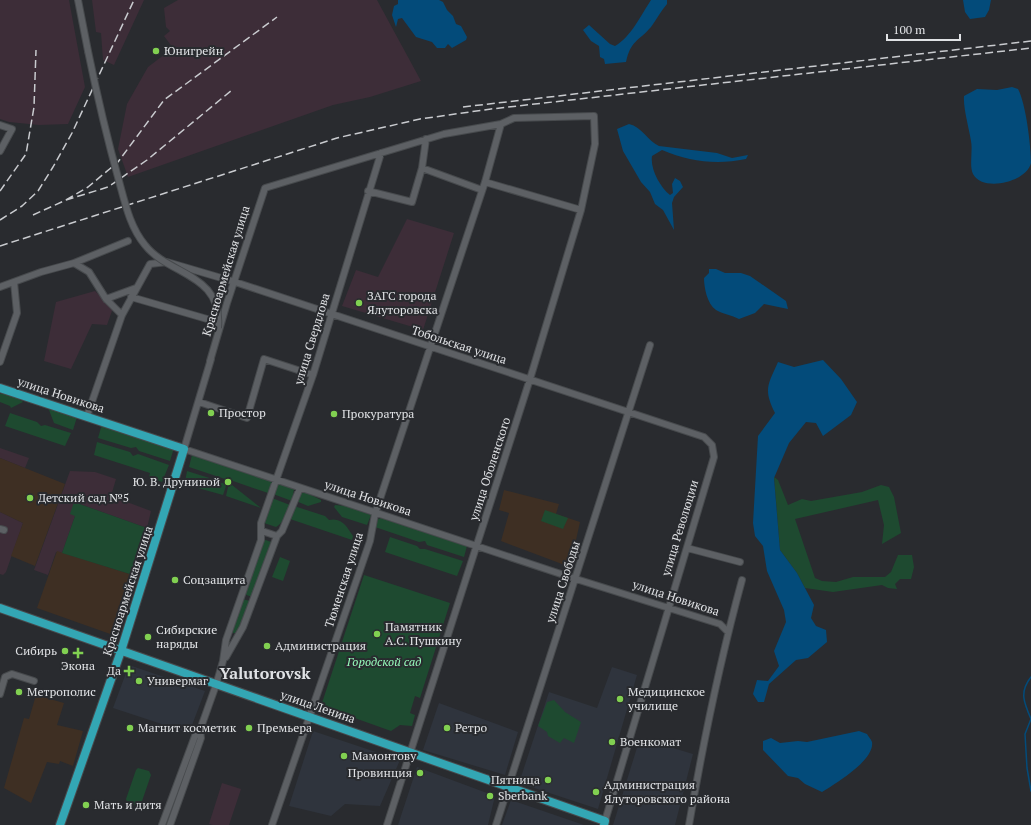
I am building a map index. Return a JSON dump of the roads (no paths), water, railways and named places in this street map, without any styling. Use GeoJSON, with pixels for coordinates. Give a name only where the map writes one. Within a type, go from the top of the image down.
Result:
{"type":"FeatureCollection","features":[{"type":"Feature","properties":{"kind":"main road","name":"улица Новикова"},"geometry":{"type":"LineString","coordinates":[[0,388],[184,449]]}},
{"type":"Feature","properties":{"kind":"main road","name":"Красноармейская улица"},"geometry":{"type":"LineString","coordinates":[[60,825],[121,651],[184,449]]}},
{"type":"Feature","properties":{"kind":"main road","name":"улица Ленина"},"geometry":{"type":"LineString","coordinates":[[0,608],[216,685],[411,752],[605,823]]}},
{"type":"Feature","properties":{"kind":"street","name":"Красноармейская улица"},"geometry":{"type":"LineString","coordinates":[[78,0],[112,157],[136,234],[146,247],[160,258],[183,270],[201,283],[215,304],[218,312],[218,328],[210,361]]}},
{"type":"Feature","properties":{"kind":"street","name":"улица Оболенского"},"geometry":{"type":"LineString","coordinates":[[387,825],[530,379],[581,210],[595,144],[594,116],[514,118],[501,124]]}},
{"type":"Feature","properties":{"kind":"street"},"geometry":{"type":"LineString","coordinates":[[381,153],[451,132],[501,124]]}},
{"type":"Feature","properties":{"kind":"street","name":"Тюменская улица"},"geometry":{"type":"LineString","coordinates":[[272,825],[370,541],[375,514],[485,182],[501,124]]}},
{"type":"Feature","properties":{"kind":"street"},"geometry":{"type":"LineString","coordinates":[[0,125],[12,128],[0,151]]}},
{"type":"Feature","properties":{"kind":"street"},"geometry":{"type":"LineString","coordinates":[[368,191],[412,202],[422,168],[426,139]]}},
{"type":"Feature","properties":{"kind":"street","name":"Красноармейская улица"},"geometry":{"type":"LineString","coordinates":[[184,449],[227,303],[265,188],[381,153]]}},
{"type":"Feature","properties":{"kind":"street","name":"улица Свердлова"},"geometry":{"type":"LineString","coordinates":[[170,825],[195,736],[200,730],[216,685],[223,661],[226,640],[261,540],[261,523],[312,375],[381,153]]}},
{"type":"Feature","properties":{"kind":"street"},"geometry":{"type":"LineString","coordinates":[[422,168],[482,190]]}},
{"type":"Feature","properties":{"kind":"street"},"geometry":{"type":"LineString","coordinates":[[485,182],[581,210]]}},
{"type":"Feature","properties":{"kind":"street"},"geometry":{"type":"LineString","coordinates":[[0,287],[74,262],[128,241]]}},
{"type":"Feature","properties":{"kind":"street"},"geometry":{"type":"LineString","coordinates":[[74,262],[88,272],[106,299],[122,315]]}},
{"type":"Feature","properties":{"kind":"street","name":"Тобольская улица"},"geometry":{"type":"LineString","coordinates":[[136,288],[150,264],[167,262],[332,313],[431,347],[629,411],[704,437],[712,445]]}},
{"type":"Feature","properties":{"kind":"street"},"geometry":{"type":"LineString","coordinates":[[0,362],[17,313],[14,282]]}},
{"type":"Feature","properties":{"kind":"street"},"geometry":{"type":"LineString","coordinates":[[106,299],[136,288]]}},
{"type":"Feature","properties":{"kind":"street"},"geometry":{"type":"LineString","coordinates":[[86,416],[122,315],[136,288]]}},
{"type":"Feature","properties":{"kind":"street"},"geometry":{"type":"LineString","coordinates":[[131,297],[214,321]]}},
{"type":"Feature","properties":{"kind":"street","name":"улица Свободы"},"geometry":{"type":"LineString","coordinates":[[496,825],[650,346]]}},
{"type":"Feature","properties":{"kind":"street"},"geometry":{"type":"LineString","coordinates":[[199,402],[247,418],[264,359],[312,375]]}},
{"type":"Feature","properties":{"kind":"street","name":"улица Революции"},"geometry":{"type":"LineString","coordinates":[[605,823],[714,457],[712,445]]}},
{"type":"Feature","properties":{"kind":"street","name":"улица Новикова"},"geometry":{"type":"LineString","coordinates":[[184,449],[375,514],[720,624],[728,632]]}},
{"type":"Feature","properties":{"kind":"street","name":"улица Свердлова"},"geometry":{"type":"LineString","coordinates":[[223,661],[242,627],[277,536],[282,531],[300,488]]}},
{"type":"Feature","properties":{"kind":"street"},"geometry":{"type":"LineString","coordinates":[[262,531],[277,536]]}},
{"type":"Feature","properties":{"kind":"street"},"geometry":{"type":"LineString","coordinates":[[687,548],[740,562]]}},
{"type":"Feature","properties":{"kind":"street"},"geometry":{"type":"LineString","coordinates":[[689,825],[711,705],[742,580]]}},
{"type":"Feature","properties":{"kind":"street"},"geometry":{"type":"LineString","coordinates":[[242,595],[253,600]]}},
{"type":"Feature","properties":{"kind":"street"},"geometry":{"type":"LineString","coordinates":[[0,694],[5,677],[12,674],[34,681]]}},
{"type":"Feature","properties":{"kind":"street","name":"улица Свердлова"},"geometry":{"type":"LineString","coordinates":[[162,825],[186,769]]}},
{"type":"Feature","properties":{"kind":"street"},"geometry":{"type":"LineString","coordinates":[[168,808],[175,810]]}},
{"type":"Feature","properties":{"kind":"water"},"geometry":{"type":"Polygon","coordinates":[[[398,0],[439,0],[443,2],[447,10],[453,16],[456,24],[461,26],[467,37],[466,40],[452,48],[448,44],[445,48],[437,48],[432,42],[416,37],[402,18],[398,19],[396,27],[392,15],[394,6],[398,4],[398,0]]]}},
{"type":"Feature","properties":{"kind":"water"},"geometry":{"type":"Polygon","coordinates":[[[651,0],[667,0],[667,4],[651,27],[630,49],[626,62],[605,64],[604,59],[600,57],[599,46],[591,41],[583,30],[589,25],[610,44],[615,46],[631,31],[651,0]]]}},
{"type":"Feature","properties":{"kind":"water"},"geometry":{"type":"Polygon","coordinates":[[[963,0],[991,0],[989,10],[985,17],[970,19],[965,12],[963,0]]]}},
{"type":"Feature","properties":{"kind":"water"},"geometry":{"type":"Polygon","coordinates":[[[1012,87],[1018,89],[1026,115],[1031,163],[1021,176],[1013,180],[1004,183],[985,183],[978,180],[973,174],[972,170],[971,145],[965,112],[964,96],[977,89],[997,90],[1012,87]]]}},
{"type":"Feature","properties":{"kind":"water"},"geometry":{"type":"Polygon","coordinates":[[[629,124],[638,128],[659,146],[717,153],[732,158],[748,155],[746,159],[725,162],[693,160],[662,150],[652,156],[654,172],[659,183],[666,192],[670,195],[673,193],[672,184],[675,178],[680,181],[683,187],[674,197],[672,203],[674,230],[663,210],[655,204],[650,192],[641,182],[623,151],[617,129],[629,124]]]}},
{"type":"Feature","properties":{"kind":"water"},"geometry":{"type":"Polygon","coordinates":[[[709,269],[716,269],[725,273],[741,273],[750,276],[786,301],[788,309],[764,304],[755,313],[739,319],[716,310],[710,304],[705,290],[704,278],[709,273],[709,269]]]}},
{"type":"Feature","properties":{"kind":"water"},"geometry":{"type":"Polygon","coordinates":[[[823,360],[841,379],[857,402],[851,415],[823,436],[816,423],[806,422],[789,443],[774,478],[780,550],[797,573],[814,605],[811,618],[816,626],[826,630],[827,642],[808,658],[796,660],[769,684],[764,702],[758,702],[753,694],[757,680],[768,681],[779,666],[774,651],[786,622],[784,610],[767,571],[763,546],[755,536],[753,523],[758,436],[775,413],[769,398],[768,387],[778,362],[794,367],[823,360]]]}},
{"type":"Feature","properties":{"kind":"water"},"geometry":{"type":"Polygon","coordinates":[[[859,731],[867,734],[872,742],[871,749],[867,756],[853,771],[822,792],[805,784],[798,778],[788,776],[763,750],[763,741],[771,738],[780,743],[798,741],[807,742],[859,731]]]}},
{"type":"Feature","properties":{"kind":"waterway"},"geometry":{"type":"LineString","coordinates":[[1031,677],[1027,682],[1024,693],[1026,708],[1031,719],[1025,734],[1027,768],[1031,791]]}},
{"type":"Feature","properties":{"kind":"railway"},"geometry":{"type":"LineString","coordinates":[[0,220],[22,206],[38,191],[53,167],[72,133],[134,0]]}},
{"type":"Feature","properties":{"kind":"railway"},"geometry":{"type":"LineString","coordinates":[[66,200],[88,187],[118,162],[164,100],[277,17]]}},
{"type":"Feature","properties":{"kind":"railway"},"geometry":{"type":"LineString","coordinates":[[463,107],[1031,41]]}},
{"type":"Feature","properties":{"kind":"railway"},"geometry":{"type":"LineString","coordinates":[[0,246],[337,138],[420,119],[491,109],[1031,48]]}},
{"type":"Feature","properties":{"kind":"railway"},"geometry":{"type":"LineString","coordinates":[[0,191],[26,154],[34,107],[36,50]]}},
{"type":"Feature","properties":{"kind":"railway"},"geometry":{"type":"LineString","coordinates":[[33,215],[66,200],[108,187],[147,160],[232,90]]}},
{"type":"Feature","properties":{"kind":"place","name":"Юнигрейн"},"geometry":{"type":"Point","coordinates":[156,51]}},
{"type":"Feature","properties":{"kind":"place","name":"ЗАГС города Ялуторовска"},"geometry":{"type":"Point","coordinates":[359,303]}},
{"type":"Feature","properties":{"kind":"place","name":"Простор"},"geometry":{"type":"Point","coordinates":[211,413]}},
{"type":"Feature","properties":{"kind":"place","name":"Прокуратура"},"geometry":{"type":"Point","coordinates":[334,414]}},
{"type":"Feature","properties":{"kind":"place","name":"Ю. В. Друниной"},"geometry":{"type":"Point","coordinates":[228,482]}},
{"type":"Feature","properties":{"kind":"place","name":"Детский сад №5"},"geometry":{"type":"Point","coordinates":[30,498]}},
{"type":"Feature","properties":{"kind":"place","name":"Соцзащита"},"geometry":{"type":"Point","coordinates":[175,580]}},
{"type":"Feature","properties":{"kind":"place","name":"Памятник А.С. Пушкину"},"geometry":{"type":"Point","coordinates":[377,634]}},
{"type":"Feature","properties":{"kind":"place","name":"Сибирские наряды"},"geometry":{"type":"Point","coordinates":[148,637]}},
{"type":"Feature","properties":{"kind":"place","name":"Администрация"},"geometry":{"type":"Point","coordinates":[267,646]}},
{"type":"Feature","properties":{"kind":"place","name":"Сибирь"},"geometry":{"type":"Point","coordinates":[65,651]}},
{"type":"Feature","properties":{"kind":"place","name":"Экона"},"geometry":{"type":"Point","coordinates":[78,653]}},
{"type":"Feature","properties":{"kind":"place","name":"Да"},"geometry":{"type":"Point","coordinates":[129,671]}},
{"type":"Feature","properties":{"kind":"place","name":"Универмаг"},"geometry":{"type":"Point","coordinates":[139,681]}},
{"type":"Feature","properties":{"kind":"place","name":"Метрополис"},"geometry":{"type":"Point","coordinates":[19,692]}},
{"type":"Feature","properties":{"kind":"place","name":"Медицинское училище"},"geometry":{"type":"Point","coordinates":[620,699]}},
{"type":"Feature","properties":{"kind":"place","name":"Магнит косметик"},"geometry":{"type":"Point","coordinates":[130,728]}},
{"type":"Feature","properties":{"kind":"place","name":"Премьера"},"geometry":{"type":"Point","coordinates":[249,728]}},
{"type":"Feature","properties":{"kind":"place","name":"Ретро"},"geometry":{"type":"Point","coordinates":[447,728]}},
{"type":"Feature","properties":{"kind":"place","name":"Военкомат"},"geometry":{"type":"Point","coordinates":[612,742]}},
{"type":"Feature","properties":{"kind":"place","name":"Мамонтову"},"geometry":{"type":"Point","coordinates":[344,756]}},
{"type":"Feature","properties":{"kind":"place","name":"Провинция"},"geometry":{"type":"Point","coordinates":[420,773]}},
{"type":"Feature","properties":{"kind":"place","name":"Пятница"},"geometry":{"type":"Point","coordinates":[548,780]}},
{"type":"Feature","properties":{"kind":"place","name":"Администрация Ялуторовского района"},"geometry":{"type":"Point","coordinates":[596,792]}},
{"type":"Feature","properties":{"kind":"place","name":"Sberbank"},"geometry":{"type":"Point","coordinates":[490,796]}},
{"type":"Feature","properties":{"kind":"place","name":"Мать и дитя"},"geometry":{"type":"Point","coordinates":[86,805]}},
{"type":"Feature","properties":{"kind":"district","name":"Yalutorovsk"},"geometry":{"type":"Point","coordinates":[265,673]}},
{"type":"Feature","properties":{"kind":"park label","name":"Городской сад"},"geometry":{"type":"Point","coordinates":[384,662]}}]}
